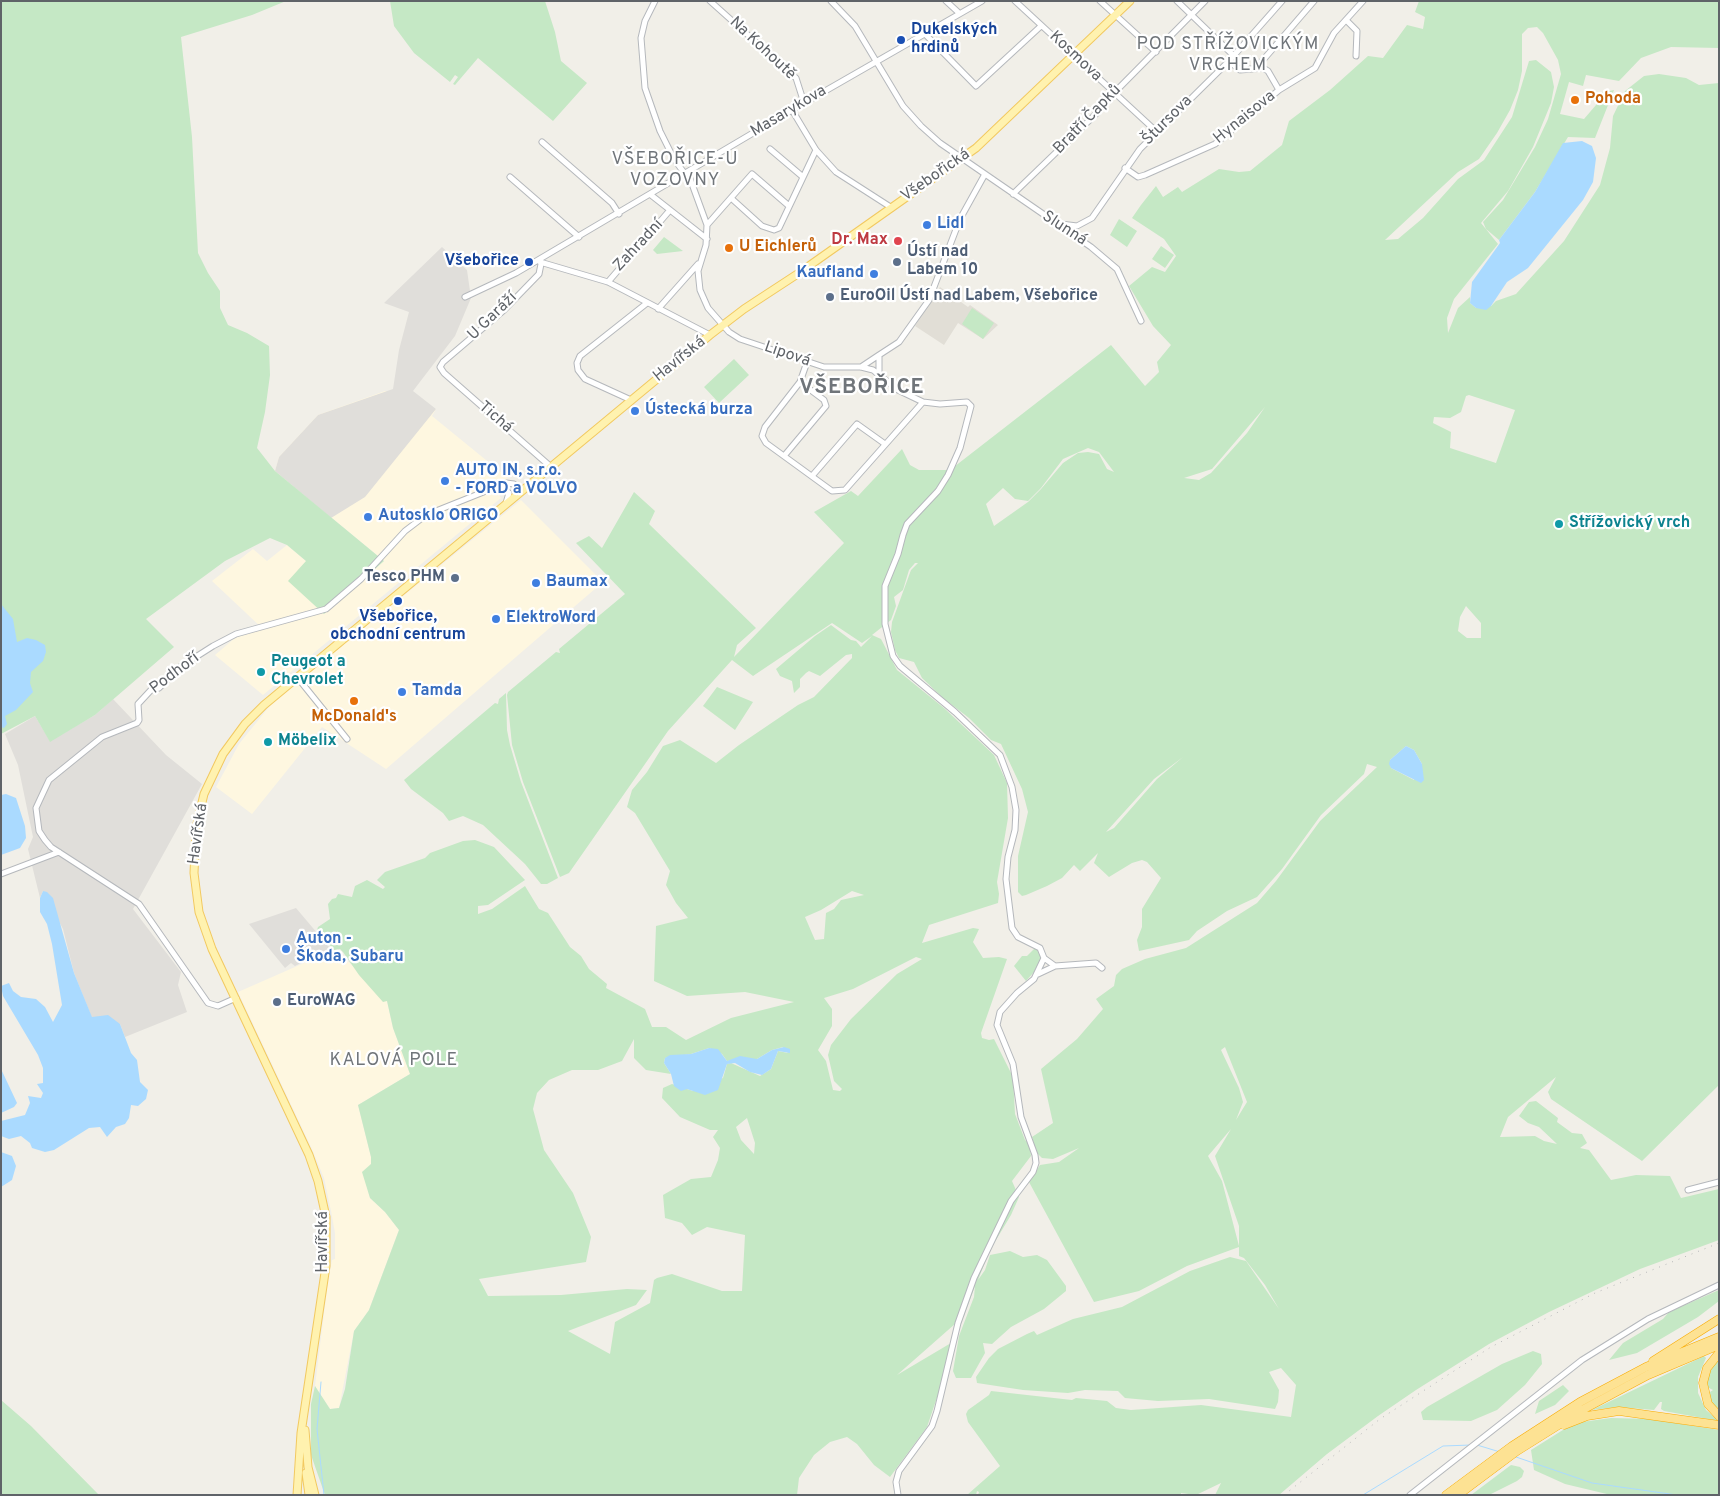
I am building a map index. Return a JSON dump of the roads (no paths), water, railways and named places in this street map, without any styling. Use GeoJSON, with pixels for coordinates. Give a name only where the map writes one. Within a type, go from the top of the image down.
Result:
{"type":"FeatureCollection","features":[{"type":"Feature","properties":{"kind":"highway"},"geometry":{"type":"LineString","coordinates":[[1446,1495],[1506,1450],[1573,1406],[1631,1375],[1719,1319]]}},
{"type":"Feature","properties":{"kind":"highway"},"geometry":{"type":"LineString","coordinates":[[1631,1375],[1719,1337]]}},
{"type":"Feature","properties":{"kind":"highway"},"geometry":{"type":"LineString","coordinates":[[1458,1495],[1540,1436],[1624,1387],[1719,1345]]}},
{"type":"Feature","properties":{"kind":"highway"},"geometry":{"type":"LineString","coordinates":[[1719,1352],[1707,1368],[1704,1389],[1708,1404],[1719,1416]]}},
{"type":"Feature","properties":{"kind":"highway"},"geometry":{"type":"LineString","coordinates":[[1540,1436],[1577,1419],[1608,1412],[1641,1413],[1719,1425]]}},
{"type":"Feature","properties":{"kind":"main road","name":"Všebořická"},"geometry":{"type":"LineString","coordinates":[[722,326],[962,159],[1013,115],[1130,1]]}},
{"type":"Feature","properties":{"kind":"main road","name":"Havířská"},"geometry":{"type":"LineString","coordinates":[[307,1399],[306,1484],[308,1495],[298,1495],[300,1443],[326,1261],[326,1226],[323,1200],[305,1145],[209,940],[198,906],[193,861],[198,819],[210,778],[229,744],[255,714],[506,503],[722,326]]}},
{"type":"Feature","properties":{"kind":"main road","name":"Havířská"},"geometry":{"type":"LineString","coordinates":[[307,1456],[315,1495]]}},
{"type":"Feature","properties":{"kind":"street"},"geometry":{"type":"LineString","coordinates":[[656,1],[645,21],[641,47],[647,92],[660,131],[674,159],[686,174],[707,226],[707,239],[700,262],[658,309]]}},
{"type":"Feature","properties":{"kind":"street","name":"Na Kohoutě"},"geometry":{"type":"LineString","coordinates":[[710,1],[796,78],[804,103]]}},
{"type":"Feature","properties":{"kind":"street"},"geometry":{"type":"LineString","coordinates":[[831,1],[855,26],[903,106],[940,144],[962,159]]}},
{"type":"Feature","properties":{"kind":"street"},"geometry":{"type":"LineString","coordinates":[[946,1],[959,13]]}},
{"type":"Feature","properties":{"kind":"street","name":"Masarykova"},"geometry":{"type":"LineString","coordinates":[[465,297],[539,262],[792,110],[982,1]]}},
{"type":"Feature","properties":{"kind":"street","name":"Kosmova"},"geometry":{"type":"LineString","coordinates":[[1015,1],[1157,132]]}},
{"type":"Feature","properties":{"kind":"street"},"geometry":{"type":"LineString","coordinates":[[1100,1],[1156,52]]}},
{"type":"Feature","properties":{"kind":"street"},"geometry":{"type":"LineString","coordinates":[[1177,1],[1233,55]]}},
{"type":"Feature","properties":{"kind":"street","name":"Bratří Čapků"},"geometry":{"type":"LineString","coordinates":[[1013,194],[1098,112],[1114,93],[1205,1]]}},
{"type":"Feature","properties":{"kind":"street","name":"Štursova"},"geometry":{"type":"LineString","coordinates":[[1054,222],[1071,227],[1092,218],[1125,168],[1157,132],[1229,60],[1282,1]]}},
{"type":"Feature","properties":{"kind":"street"},"geometry":{"type":"LineString","coordinates":[[1257,67],[1314,1]]}},
{"type":"Feature","properties":{"kind":"street","name":"Hynaisova"},"geometry":{"type":"LineString","coordinates":[[1125,168],[1138,177],[1215,144],[1280,90],[1315,68],[1334,33],[1363,1]]}},
{"type":"Feature","properties":{"kind":"street"},"geometry":{"type":"LineString","coordinates":[[1346,20],[1357,31],[1356,56]]}},
{"type":"Feature","properties":{"kind":"street"},"geometry":{"type":"LineString","coordinates":[[924,33],[976,86],[1041,26]]}},
{"type":"Feature","properties":{"kind":"street"},"geometry":{"type":"LineString","coordinates":[[1229,60],[1240,70],[1257,67],[1268,71],[1280,90]]}},
{"type":"Feature","properties":{"kind":"street"},"geometry":{"type":"LineString","coordinates":[[792,110],[816,150],[836,172],[892,208]]}},
{"type":"Feature","properties":{"kind":"street"},"geometry":{"type":"LineString","coordinates":[[542,142],[612,203],[619,214]]}},
{"type":"Feature","properties":{"kind":"street"},"geometry":{"type":"LineString","coordinates":[[770,149],[803,177]]}},
{"type":"Feature","properties":{"kind":"street"},"geometry":{"type":"LineString","coordinates":[[731,198],[767,229],[779,228],[816,150]]}},
{"type":"Feature","properties":{"kind":"street","name":"Slunná"},"geometry":{"type":"LineString","coordinates":[[962,159],[1091,247],[1117,269],[1141,321]]}},
{"type":"Feature","properties":{"kind":"street"},"geometry":{"type":"LineString","coordinates":[[707,226],[752,174],[789,206]]}},
{"type":"Feature","properties":{"kind":"street"},"geometry":{"type":"LineString","coordinates":[[861,366],[899,342],[929,300],[960,219],[985,174]]}},
{"type":"Feature","properties":{"kind":"street"},"geometry":{"type":"LineString","coordinates":[[510,177],[579,237]]}},
{"type":"Feature","properties":{"kind":"street","name":"Zahradní"},"geometry":{"type":"LineString","coordinates":[[651,195],[707,239]]}},
{"type":"Feature","properties":{"kind":"street","name":"Zahradní"},"geometry":{"type":"LineString","coordinates":[[608,282],[670,210]]}},
{"type":"Feature","properties":{"kind":"street"},"geometry":{"type":"LineString","coordinates":[[539,262],[608,282],[710,335]]}},
{"type":"Feature","properties":{"kind":"street","name":"U Garáží"},"geometry":{"type":"LineString","coordinates":[[440,367],[443,362],[504,310],[539,274],[539,262]]}},
{"type":"Feature","properties":{"kind":"street","name":"Lipová"},"geometry":{"type":"LineString","coordinates":[[700,262],[697,280],[708,308],[722,326],[740,339],[824,367],[861,366],[879,374],[898,390],[923,402],[940,404],[967,402],[971,408],[960,448],[948,475],[943,484],[908,524],[903,535],[898,554],[885,586],[885,624],[893,656],[900,666],[955,712],[1000,755],[1007,768],[1016,810],[1016,830],[1008,857],[1006,879],[1012,928],[1018,937],[1040,948],[1044,958]]}},
{"type":"Feature","properties":{"kind":"street"},"geometry":{"type":"LineString","coordinates":[[631,400],[586,380],[578,370],[577,362],[580,356],[647,303]]}},
{"type":"Feature","properties":{"kind":"street"},"geometry":{"type":"LineString","coordinates":[[879,356],[879,374]]}},
{"type":"Feature","properties":{"kind":"street"},"geometry":{"type":"LineString","coordinates":[[807,362],[800,382],[763,431],[766,443],[832,490],[845,490],[923,402]]}},
{"type":"Feature","properties":{"kind":"street","name":"Tichá"},"geometry":{"type":"LineString","coordinates":[[440,367],[444,373],[551,467]]}},
{"type":"Feature","properties":{"kind":"street"},"geometry":{"type":"LineString","coordinates":[[784,456],[826,406],[824,400],[800,382]]}},
{"type":"Feature","properties":{"kind":"street"},"geometry":{"type":"LineString","coordinates":[[812,476],[857,424],[885,444]]}},
{"type":"Feature","properties":{"kind":"street"},"geometry":{"type":"LineString","coordinates":[[506,503],[509,493],[500,486],[506,483],[514,484],[521,492]]}},
{"type":"Feature","properties":{"kind":"street","name":"Podhoří"},"geometry":{"type":"LineString","coordinates":[[236,998],[218,1006],[208,1003],[139,904],[51,847],[39,831],[36,815],[38,801],[49,780],[102,737],[137,723],[139,720],[138,704],[151,690],[159,688],[180,667],[236,634],[326,609],[361,579],[413,523],[426,515],[500,486]]}},
{"type":"Feature","properties":{"kind":"street"},"geometry":{"type":"LineString","coordinates":[[297,677],[347,739]]}},
{"type":"Feature","properties":{"kind":"street"},"geometry":{"type":"LineString","coordinates":[[1,874],[59,852]]}},
{"type":"Feature","properties":{"kind":"street"},"geometry":{"type":"LineString","coordinates":[[1038,974],[1044,958],[1055,966]]}},
{"type":"Feature","properties":{"kind":"street"},"geometry":{"type":"LineString","coordinates":[[898,1495],[896,1482],[899,1471],[932,1426],[958,1323],[974,1278],[1012,1201],[1035,1167],[1035,1155],[1021,1117],[1013,1064],[997,1025],[1000,1012],[1008,1001],[1038,974],[1055,966],[1089,962],[1096,963],[1102,968]]}},
{"type":"Feature","properties":{"kind":"street"},"geometry":{"type":"LineString","coordinates":[[1688,1190],[1719,1182]]}},
{"type":"Feature","properties":{"kind":"street"},"geometry":{"type":"LineString","coordinates":[[1410,1495],[1575,1365],[1615,1338],[1648,1319],[1719,1285]]}},
{"type":"Feature","properties":{"kind":"water"},"geometry":{"type":"Polygon","coordinates":[[[1582,141],[1592,146],[1596,158],[1593,182],[1583,200],[1528,268],[1507,282],[1491,306],[1486,310],[1476,308],[1470,303],[1472,282],[1500,243],[1499,240],[1535,192],[1563,143],[1582,141]]]}},
{"type":"Feature","properties":{"kind":"water"},"geometry":{"type":"Polygon","coordinates":[[[1,604],[13,619],[17,642],[27,638],[36,640],[45,645],[46,652],[43,661],[31,672],[30,683],[33,692],[16,710],[5,716],[7,724],[4,728],[1,727],[1,604]]]}},
{"type":"Feature","properties":{"kind":"water"},"geometry":{"type":"Polygon","coordinates":[[[1406,746],[1414,750],[1422,764],[1424,780],[1421,783],[1391,768],[1389,764],[1390,760],[1406,746]]]}},
{"type":"Feature","properties":{"kind":"water"},"geometry":{"type":"Polygon","coordinates":[[[6,794],[16,798],[25,826],[26,838],[20,848],[1,855],[1,795],[6,794]]]}},
{"type":"Feature","properties":{"kind":"water"},"geometry":{"type":"Polygon","coordinates":[[[43,891],[53,898],[74,973],[92,1017],[108,1015],[120,1024],[131,1053],[137,1060],[140,1082],[148,1090],[146,1099],[138,1106],[131,1105],[129,1118],[125,1124],[116,1127],[107,1137],[100,1127],[89,1128],[54,1150],[45,1152],[32,1148],[30,1143],[21,1136],[9,1139],[1,1136],[1,1121],[25,1115],[30,1103],[28,1096],[41,1098],[43,1093],[37,1084],[43,1083],[43,1068],[38,1055],[3,996],[1,986],[9,983],[13,991],[21,997],[36,999],[45,1007],[53,1022],[62,1005],[52,944],[47,924],[40,912],[40,898],[43,891]]]}},
{"type":"Feature","properties":{"kind":"water"},"geometry":{"type":"Polygon","coordinates":[[[784,1047],[790,1049],[790,1053],[778,1051],[771,1069],[762,1075],[750,1072],[735,1063],[727,1064],[718,1090],[705,1095],[687,1089],[681,1091],[674,1086],[671,1074],[664,1063],[665,1058],[670,1055],[691,1054],[709,1048],[718,1049],[727,1061],[740,1056],[757,1059],[772,1050],[784,1047]]]}},
{"type":"Feature","properties":{"kind":"water"},"geometry":{"type":"Polygon","coordinates":[[[1,1069],[17,1103],[14,1107],[1,1113],[1,1069]]]}},
{"type":"Feature","properties":{"kind":"water"},"geometry":{"type":"Polygon","coordinates":[[[1,1152],[12,1156],[16,1166],[12,1180],[1,1187],[1,1152]]]}},
{"type":"Feature","properties":{"kind":"waterway"},"geometry":{"type":"LineString","coordinates":[[321,1382],[317,1429],[324,1495]]}},
{"type":"Feature","properties":{"kind":"waterway"},"geometry":{"type":"LineString","coordinates":[[1363,1495],[1443,1446],[1471,1445]]}},
{"type":"Feature","properties":{"kind":"waterway"},"geometry":{"type":"LineString","coordinates":[[1477,1445],[1500,1452]]}},
{"type":"Feature","properties":{"kind":"waterway"},"geometry":{"type":"LineString","coordinates":[[1516,1457],[1592,1483],[1677,1495]]}},
{"type":"Feature","properties":{"kind":"railway"},"geometry":{"type":"LineString","coordinates":[[1284,1495],[1380,1419],[1491,1347],[1595,1293],[1719,1243]]}},
{"type":"Feature","properties":{"kind":"place","name":"Dukelských hrdinů"},"geometry":{"type":"Point","coordinates":[901,40]}},
{"type":"Feature","properties":{"kind":"place","name":"Pohoda"},"geometry":{"type":"Point","coordinates":[1575,100]}},
{"type":"Feature","properties":{"kind":"place","name":"Lidl"},"geometry":{"type":"Point","coordinates":[927,225]}},
{"type":"Feature","properties":{"kind":"place","name":"Dr. Max"},"geometry":{"type":"Point","coordinates":[898,241]}},
{"type":"Feature","properties":{"kind":"place","name":"U Eichlerů"},"geometry":{"type":"Point","coordinates":[729,248]}},
{"type":"Feature","properties":{"kind":"place","name":"Všebořice"},"geometry":{"type":"Point","coordinates":[529,262]}},
{"type":"Feature","properties":{"kind":"place","name":"Ústí nad Labem 10"},"geometry":{"type":"Point","coordinates":[897,262]}},
{"type":"Feature","properties":{"kind":"place","name":"Kaufland"},"geometry":{"type":"Point","coordinates":[874,274]}},
{"type":"Feature","properties":{"kind":"place","name":"EuroOil Ústí nad Labem, Všebořice"},"geometry":{"type":"Point","coordinates":[830,297]}},
{"type":"Feature","properties":{"kind":"place","name":"Ústecká burza"},"geometry":{"type":"Point","coordinates":[635,411]}},
{"type":"Feature","properties":{"kind":"place","name":"AUTO IN, s.r.o. - FORD a VOLVO"},"geometry":{"type":"Point","coordinates":[445,481]}},
{"type":"Feature","properties":{"kind":"place","name":"Autosklo ORIGO"},"geometry":{"type":"Point","coordinates":[368,517]}},
{"type":"Feature","properties":{"kind":"place","name":"Střížovický vrch"},"geometry":{"type":"Point","coordinates":[1559,524]}},
{"type":"Feature","properties":{"kind":"place","name":"Tesco PHM"},"geometry":{"type":"Point","coordinates":[455,578]}},
{"type":"Feature","properties":{"kind":"place","name":"Baumax"},"geometry":{"type":"Point","coordinates":[536,583]}},
{"type":"Feature","properties":{"kind":"place","name":"Všebořice, obchodní centrum"},"geometry":{"type":"Point","coordinates":[398,601]}},
{"type":"Feature","properties":{"kind":"place","name":"ElektroWord"},"geometry":{"type":"Point","coordinates":[496,619]}},
{"type":"Feature","properties":{"kind":"place","name":"Peugeot a Chevrolet"},"geometry":{"type":"Point","coordinates":[261,672]}},
{"type":"Feature","properties":{"kind":"place","name":"Tamda"},"geometry":{"type":"Point","coordinates":[402,692]}},
{"type":"Feature","properties":{"kind":"place","name":"McDonald's"},"geometry":{"type":"Point","coordinates":[354,701]}},
{"type":"Feature","properties":{"kind":"place","name":"Möbelix"},"geometry":{"type":"Point","coordinates":[268,742]}},
{"type":"Feature","properties":{"kind":"place","name":"Auton - Škoda, Subaru"},"geometry":{"type":"Point","coordinates":[286,949]}},
{"type":"Feature","properties":{"kind":"place","name":"EuroWAG"},"geometry":{"type":"Point","coordinates":[277,1002]}},
{"type":"Feature","properties":{"kind":"district","name":"POD STŘÍŽOVICKÝM VRCHEM"},"geometry":{"type":"Point","coordinates":[1228,55]}},
{"type":"Feature","properties":{"kind":"district","name":"VŠEBOŘICE-U VOZOVNY"},"geometry":{"type":"Point","coordinates":[675,170]}},
{"type":"Feature","properties":{"kind":"district","name":"VŠEBOŘICE"},"geometry":{"type":"Point","coordinates":[862,389]}},
{"type":"Feature","properties":{"kind":"district","name":"KALOVÁ POLE"},"geometry":{"type":"Point","coordinates":[394,1061]}}]}
